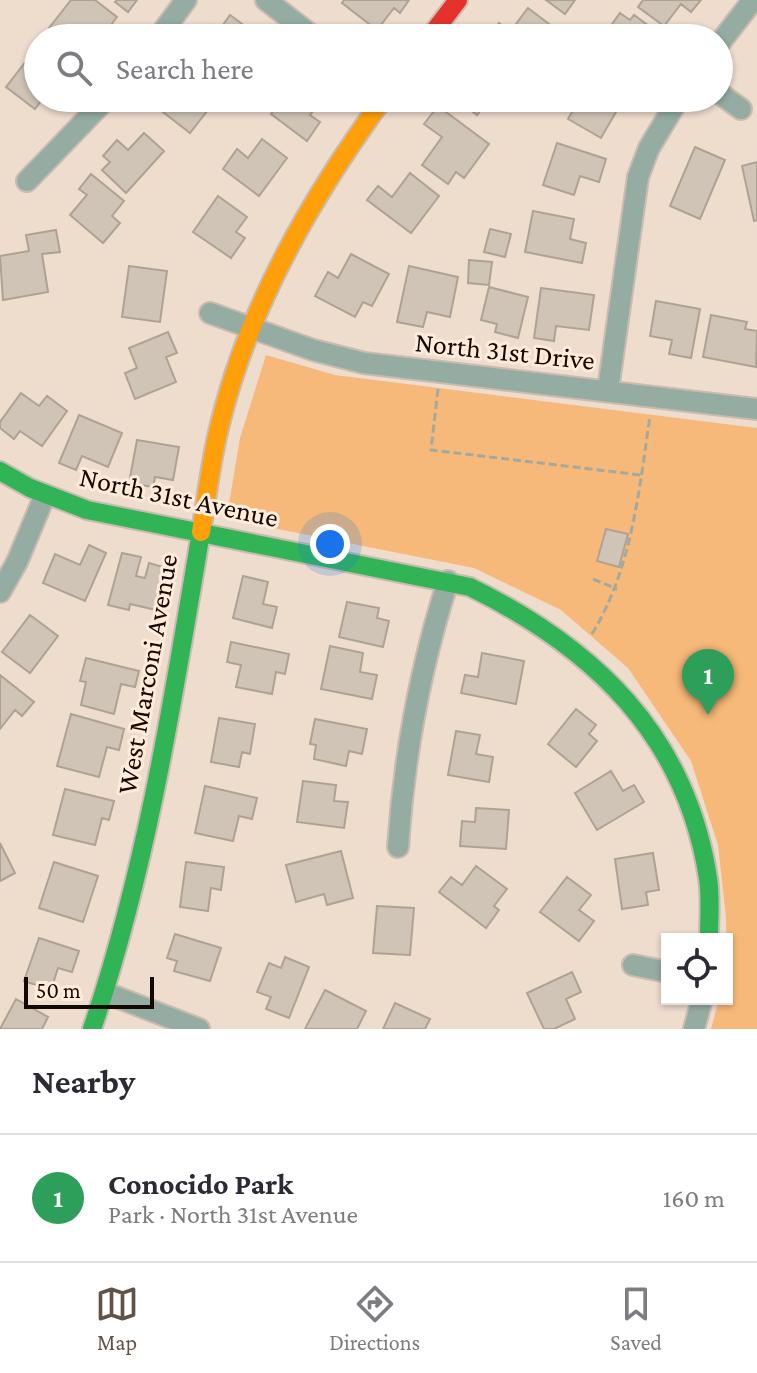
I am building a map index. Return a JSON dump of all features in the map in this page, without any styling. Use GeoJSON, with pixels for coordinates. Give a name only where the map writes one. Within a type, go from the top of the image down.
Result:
{"type":"FeatureCollection","features":[{"type":"Feature","properties":{"kind":"street"},"geometry":{"type":"LineString","coordinates":[[168,24],[186,0]]}},
{"type":"Feature","properties":{"kind":"street"},"geometry":{"type":"LineString","coordinates":[[266,0],[297,24]]}},
{"type":"Feature","properties":{"kind":"street"},"geometry":{"type":"LineString","coordinates":[[440,24],[458,0]]}},
{"type":"Feature","properties":{"kind":"street"},"geometry":{"type":"LineString","coordinates":[[733,26],[753,0]]}},
{"type":"Feature","properties":{"kind":"street"},"geometry":{"type":"LineString","coordinates":[[733,103],[741,109]]}},
{"type":"Feature","properties":{"kind":"street"},"geometry":{"type":"LineString","coordinates":[[27,181],[94,112]]}},
{"type":"Feature","properties":{"kind":"street","name":"West Marconi Avenue"},"geometry":{"type":"LineString","coordinates":[[92,1029],[106,993],[139,876],[223,411],[251,328],[297,227],[347,146],[373,112]]}},
{"type":"Feature","properties":{"kind":"street"},"geometry":{"type":"LineString","coordinates":[[608,390],[638,177],[649,148],[671,112]]}},
{"type":"Feature","properties":{"kind":"street"},"geometry":{"type":"LineString","coordinates":[[210,313],[251,328]]}},
{"type":"Feature","properties":{"kind":"street","name":"North 31st Drive"},"geometry":{"type":"LineString","coordinates":[[251,328],[340,358],[439,373],[757,409]]}},
{"type":"Feature","properties":{"kind":"street","name":"North 31st Avenue"},"geometry":{"type":"LineString","coordinates":[[0,471],[45,495],[87,510],[448,581],[500,599],[553,630],[630,699],[670,760],[688,799],[704,861],[709,933]]}},
{"type":"Feature","properties":{"kind":"street"},"geometry":{"type":"LineString","coordinates":[[0,592],[17,562],[45,495]]}},
{"type":"Feature","properties":{"kind":"street"},"geometry":{"type":"LineString","coordinates":[[398,847],[414,709],[448,581]]}},
{"type":"Feature","properties":{"kind":"street"},"geometry":{"type":"LineString","coordinates":[[633,965],[661,971]]}},
{"type":"Feature","properties":{"kind":"street"},"geometry":{"type":"LineString","coordinates":[[106,993],[199,1029]]}},
{"type":"Feature","properties":{"kind":"street"},"geometry":{"type":"LineString","coordinates":[[694,1029],[700,1005]]}},
{"type":"Feature","properties":{"kind":"path"},"geometry":{"type":"LineString","coordinates":[[439,373],[431,450],[641,475]]}},
{"type":"Feature","properties":{"kind":"path"},"geometry":{"type":"LineString","coordinates":[[580,651],[617,589],[641,475],[653,396]]}},
{"type":"Feature","properties":{"kind":"path"},"geometry":{"type":"LineString","coordinates":[[593,579],[617,589]]}},
{"type":"Feature","properties":{"kind":"shaded area"},"geometry":{"type":"Polygon","coordinates":[[[266,355],[335,375],[757,428],[757,1029],[711,1029],[717,1005],[733,1005],[733,933],[726,933],[718,845],[691,761],[628,668],[561,610],[474,568],[233,520],[227,516],[240,438],[266,355]]]}},
{"type":"Feature","properties":{"kind":"building"},"geometry":{"type":"Polygon","coordinates":[[[71,0],[95,0],[117,17],[112,24],[52,24],[71,0]]]}},
{"type":"Feature","properties":{"kind":"building"},"geometry":{"type":"Polygon","coordinates":[[[137,0],[128,12],[115,2],[137,0]]]}},
{"type":"Feature","properties":{"kind":"building"},"geometry":{"type":"Polygon","coordinates":[[[344,0],[409,0],[400,13],[394,8],[382,24],[369,24],[342,3],[344,0]]]}},
{"type":"Feature","properties":{"kind":"building"},"geometry":{"type":"Polygon","coordinates":[[[546,0],[575,0],[565,14],[546,0]]]}},
{"type":"Feature","properties":{"kind":"building"},"geometry":{"type":"Polygon","coordinates":[[[643,0],[701,0],[691,12],[681,4],[666,24],[638,7],[643,0]]]}},
{"type":"Feature","properties":{"kind":"building"},"geometry":{"type":"Polygon","coordinates":[[[528,8],[549,24],[516,24],[528,8]]]}},
{"type":"Feature","properties":{"kind":"building"},"geometry":{"type":"Polygon","coordinates":[[[620,13],[630,20],[634,15],[646,24],[612,24],[620,13]]]}},
{"type":"Feature","properties":{"kind":"building"},"geometry":{"type":"Polygon","coordinates":[[[230,15],[242,24],[224,24],[230,15]]]}},
{"type":"Feature","properties":{"kind":"building"},"geometry":{"type":"Polygon","coordinates":[[[24,64],[24,101],[6,87],[24,64]]]}},
{"type":"Feature","properties":{"kind":"building"},"geometry":{"type":"Polygon","coordinates":[[[163,112],[206,112],[190,133],[163,112]]]}},
{"type":"Feature","properties":{"kind":"building"},"geometry":{"type":"Polygon","coordinates":[[[312,112],[310,115],[320,122],[307,141],[271,114],[312,112]]]}},
{"type":"Feature","properties":{"kind":"building"},"geometry":{"type":"Polygon","coordinates":[[[433,112],[446,112],[489,144],[464,178],[456,172],[448,184],[422,165],[442,137],[424,124],[433,112]]]}},
{"type":"Feature","properties":{"kind":"building"},"geometry":{"type":"Polygon","coordinates":[[[572,112],[616,112],[601,138],[568,119],[572,112]]]}},
{"type":"Feature","properties":{"kind":"building"},"geometry":{"type":"Polygon","coordinates":[[[144,133],[164,151],[126,193],[102,170],[110,162],[103,156],[117,140],[128,150],[144,133]]]}},
{"type":"Feature","properties":{"kind":"building"},"geometry":{"type":"Polygon","coordinates":[[[262,139],[287,158],[259,196],[223,169],[237,149],[248,158],[262,139]]]}},
{"type":"Feature","properties":{"kind":"building"},"geometry":{"type":"Polygon","coordinates":[[[557,143],[606,159],[599,182],[580,176],[574,195],[543,185],[557,143]]]}},
{"type":"Feature","properties":{"kind":"building"},"geometry":{"type":"Polygon","coordinates":[[[695,147],[725,160],[700,219],[670,206],[695,147]]]}},
{"type":"Feature","properties":{"kind":"building"},"geometry":{"type":"Polygon","coordinates":[[[757,162],[757,220],[754,221],[742,166],[757,162]]]}},
{"type":"Feature","properties":{"kind":"building"},"geometry":{"type":"Polygon","coordinates":[[[410,173],[439,196],[411,233],[367,200],[378,186],[392,197],[410,173]]]}},
{"type":"Feature","properties":{"kind":"building"},"geometry":{"type":"Polygon","coordinates":[[[91,174],[124,201],[112,216],[120,223],[103,243],[70,215],[87,195],[79,189],[91,174]]]}},
{"type":"Feature","properties":{"kind":"building"},"geometry":{"type":"Polygon","coordinates":[[[218,196],[247,217],[236,232],[245,238],[231,258],[193,232],[218,196]]]}},
{"type":"Feature","properties":{"kind":"building"},"geometry":{"type":"Polygon","coordinates":[[[533,211],[574,219],[570,239],[586,243],[582,263],[525,252],[533,211]]]}},
{"type":"Feature","properties":{"kind":"building"},"geometry":{"type":"Polygon","coordinates":[[[490,229],[511,234],[505,257],[484,252],[490,229]]]}},
{"type":"Feature","properties":{"kind":"building"},"geometry":{"type":"Polygon","coordinates":[[[56,230],[60,252],[42,254],[48,292],[3,300],[0,256],[29,251],[26,235],[56,230]]]}},
{"type":"Feature","properties":{"kind":"building"},"geometry":{"type":"Polygon","coordinates":[[[351,254],[389,274],[372,306],[363,302],[355,317],[315,296],[328,272],[338,278],[351,254]]]}},
{"type":"Feature","properties":{"kind":"building"},"geometry":{"type":"Polygon","coordinates":[[[469,260],[492,262],[489,285],[468,283],[469,260]]]}},
{"type":"Feature","properties":{"kind":"building"},"geometry":{"type":"Polygon","coordinates":[[[129,266],[167,271],[160,322],[122,317],[129,266]]]}},
{"type":"Feature","properties":{"kind":"building"},"geometry":{"type":"Polygon","coordinates":[[[409,266],[458,277],[450,317],[427,312],[423,327],[397,322],[409,266]]]}},
{"type":"Feature","properties":{"kind":"building"},"geometry":{"type":"Polygon","coordinates":[[[489,287],[528,297],[518,338],[495,332],[497,324],[481,320],[489,287]]]}},
{"type":"Feature","properties":{"kind":"building"},"geometry":{"type":"Polygon","coordinates":[[[541,288],[594,295],[589,330],[556,326],[554,341],[534,338],[541,288]]]}},
{"type":"Feature","properties":{"kind":"building"},"geometry":{"type":"Polygon","coordinates":[[[656,301],[700,309],[691,358],[669,354],[672,340],[650,336],[656,301]]]}},
{"type":"Feature","properties":{"kind":"building"},"geometry":{"type":"Polygon","coordinates":[[[711,315],[747,322],[745,329],[757,331],[756,367],[703,357],[711,315]]]}},
{"type":"Feature","properties":{"kind":"building"},"geometry":{"type":"Polygon","coordinates":[[[168,332],[177,353],[166,357],[176,382],[135,399],[125,373],[137,368],[129,348],[168,332]]]}},
{"type":"Feature","properties":{"kind":"building"},"geometry":{"type":"Polygon","coordinates":[[[21,393],[39,406],[47,396],[67,411],[42,446],[20,431],[14,439],[0,428],[0,422],[21,393]]]}},
{"type":"Feature","properties":{"kind":"building"},"geometry":{"type":"Polygon","coordinates":[[[79,415],[122,433],[108,467],[82,456],[76,470],[59,463],[79,415]]]}},
{"type":"Feature","properties":{"kind":"building"},"geometry":{"type":"Polygon","coordinates":[[[137,440],[179,447],[173,480],[155,477],[153,487],[129,483],[137,440]]]}},
{"type":"Feature","properties":{"kind":"building"},"geometry":{"type":"Polygon","coordinates":[[[606,529],[628,534],[619,567],[597,561],[606,529]]]}},
{"type":"Feature","properties":{"kind":"building"},"geometry":{"type":"Polygon","coordinates":[[[89,545],[106,553],[85,601],[43,583],[55,554],[80,565],[89,545]]]}},
{"type":"Feature","properties":{"kind":"building"},"geometry":{"type":"Polygon","coordinates":[[[122,553],[141,557],[136,576],[145,578],[149,563],[166,568],[156,610],[130,604],[129,610],[108,605],[122,553]]]}},
{"type":"Feature","properties":{"kind":"building"},"geometry":{"type":"Polygon","coordinates":[[[243,576],[268,582],[263,604],[277,607],[272,628],[233,618],[243,576]]]}},
{"type":"Feature","properties":{"kind":"building"},"geometry":{"type":"Polygon","coordinates":[[[347,602],[379,608],[377,618],[389,621],[383,647],[339,637],[347,602]]]}},
{"type":"Feature","properties":{"kind":"building"},"geometry":{"type":"Polygon","coordinates":[[[30,615],[58,636],[30,673],[2,652],[30,615]]]}},
{"type":"Feature","properties":{"kind":"building"},"geometry":{"type":"Polygon","coordinates":[[[231,642],[289,654],[285,674],[276,672],[272,694],[236,687],[241,665],[227,662],[231,642]]]}},
{"type":"Feature","properties":{"kind":"building"},"geometry":{"type":"Polygon","coordinates":[[[330,646],[363,653],[360,672],[377,675],[372,699],[321,689],[330,646]]]}},
{"type":"Feature","properties":{"kind":"building"},"geometry":{"type":"Polygon","coordinates":[[[482,653],[524,661],[516,704],[461,693],[465,675],[478,677],[482,653]]]}},
{"type":"Feature","properties":{"kind":"building"},"geometry":{"type":"Polygon","coordinates":[[[86,658],[139,671],[135,687],[121,684],[114,714],[81,705],[86,682],[80,681],[86,658]]]}},
{"type":"Feature","properties":{"kind":"building"},"geometry":{"type":"Polygon","coordinates":[[[0,675],[34,702],[22,716],[15,710],[0,729],[0,675]]]}},
{"type":"Feature","properties":{"kind":"building"},"geometry":{"type":"Polygon","coordinates":[[[576,709],[596,725],[589,734],[597,741],[576,767],[548,744],[576,709]]]}},
{"type":"Feature","properties":{"kind":"building"},"geometry":{"type":"Polygon","coordinates":[[[71,714],[124,729],[119,750],[107,747],[99,777],[57,766],[71,714]]]}},
{"type":"Feature","properties":{"kind":"building"},"geometry":{"type":"Polygon","coordinates":[[[219,718],[255,724],[250,754],[242,752],[239,767],[211,762],[219,718]]]}},
{"type":"Feature","properties":{"kind":"building"},"geometry":{"type":"Polygon","coordinates":[[[315,719],[367,729],[362,754],[349,751],[346,766],[314,759],[316,745],[310,744],[315,719]]]}},
{"type":"Feature","properties":{"kind":"building"},"geometry":{"type":"Polygon","coordinates":[[[456,731],[480,735],[476,754],[493,757],[489,782],[448,775],[456,731]]]}},
{"type":"Feature","properties":{"kind":"building"},"geometry":{"type":"Polygon","coordinates":[[[611,771],[623,791],[634,785],[644,802],[597,830],[575,793],[611,771]]]}},
{"type":"Feature","properties":{"kind":"building"},"geometry":{"type":"Polygon","coordinates":[[[303,781],[336,785],[334,801],[348,802],[344,828],[297,822],[303,781]]]}},
{"type":"Feature","properties":{"kind":"building"},"geometry":{"type":"Polygon","coordinates":[[[205,786],[257,798],[252,819],[239,816],[233,841],[195,833],[205,786]]]}},
{"type":"Feature","properties":{"kind":"building"},"geometry":{"type":"Polygon","coordinates":[[[65,789],[114,801],[109,820],[102,818],[95,845],[53,835],[65,789]]]}},
{"type":"Feature","properties":{"kind":"building"},"geometry":{"type":"Polygon","coordinates":[[[476,808],[509,810],[506,849],[460,846],[462,821],[475,822],[476,808]]]}},
{"type":"Feature","properties":{"kind":"building"},"geometry":{"type":"Polygon","coordinates":[[[0,843],[15,873],[0,881],[0,843]]]}},
{"type":"Feature","properties":{"kind":"building"},"geometry":{"type":"Polygon","coordinates":[[[341,851],[353,898],[327,905],[324,894],[296,902],[286,865],[341,851]]]}},
{"type":"Feature","properties":{"kind":"building"},"geometry":{"type":"Polygon","coordinates":[[[653,853],[659,890],[646,892],[648,905],[622,909],[615,859],[653,853]]]}},
{"type":"Feature","properties":{"kind":"building"},"geometry":{"type":"Polygon","coordinates":[[[54,862],[98,876],[83,922],[39,908],[54,862]]]}},
{"type":"Feature","properties":{"kind":"building"},"geometry":{"type":"Polygon","coordinates":[[[186,862],[224,867],[221,890],[211,888],[208,911],[180,907],[186,862]]]}},
{"type":"Feature","properties":{"kind":"building"},"geometry":{"type":"Polygon","coordinates":[[[476,866],[507,889],[494,906],[499,910],[486,928],[439,892],[451,877],[462,885],[476,866]]]}},
{"type":"Feature","properties":{"kind":"building"},"geometry":{"type":"Polygon","coordinates":[[[567,877],[591,895],[579,910],[594,921],[579,941],[540,912],[567,877]]]}},
{"type":"Feature","properties":{"kind":"building"},"geometry":{"type":"Polygon","coordinates":[[[377,906],[414,908],[410,955],[373,953],[377,906]]]}},
{"type":"Feature","properties":{"kind":"building"},"geometry":{"type":"Polygon","coordinates":[[[175,934],[221,948],[210,981],[174,971],[177,961],[167,958],[175,934]]]}},
{"type":"Feature","properties":{"kind":"building"},"geometry":{"type":"Polygon","coordinates":[[[39,938],[79,951],[72,972],[58,968],[51,990],[24,981],[39,938]]]}},
{"type":"Feature","properties":{"kind":"building"},"geometry":{"type":"Polygon","coordinates":[[[285,957],[309,967],[289,1018],[266,1009],[271,997],[257,992],[269,963],[281,968],[285,957]]]}},
{"type":"Feature","properties":{"kind":"building"},"geometry":{"type":"Polygon","coordinates":[[[572,972],[581,992],[566,999],[575,1019],[554,1029],[544,1029],[527,993],[572,972]]]}},
{"type":"Feature","properties":{"kind":"building"},"geometry":{"type":"Polygon","coordinates":[[[325,990],[366,1011],[357,1029],[305,1029],[325,990]]]}},
{"type":"Feature","properties":{"kind":"building"},"geometry":{"type":"Polygon","coordinates":[[[16,999],[48,1017],[42,1029],[0,1029],[16,999]]]}},
{"type":"Feature","properties":{"kind":"building"},"geometry":{"type":"Polygon","coordinates":[[[395,1003],[430,1019],[425,1029],[383,1029],[395,1003]]]}},
{"type":"Feature","properties":{"kind":"traffic: fast"},"geometry":{"type":"LineString","coordinates":[[0,471],[30,488],[87,510],[470,587],[515,611],[594,668],[627,702],[656,739],[679,781],[697,827],[708,878],[709,933]]}},
{"type":"Feature","properties":{"kind":"traffic: fast"},"geometry":{"type":"LineString","coordinates":[[92,1029],[128,907],[157,783],[201,532]]}},
{"type":"Feature","properties":{"kind":"traffic: slow"},"geometry":{"type":"LineString","coordinates":[[201,532],[220,424],[248,337],[266,294],[308,213],[374,112]]}},
{"type":"Feature","properties":{"kind":"traffic: jam"},"geometry":{"type":"LineString","coordinates":[[440,24],[458,0]]}},
{"type":"Feature","properties":{"kind":"place","name":"Conocido Park"},"geometry":{"type":"Point","coordinates":[708,715]}}]}
